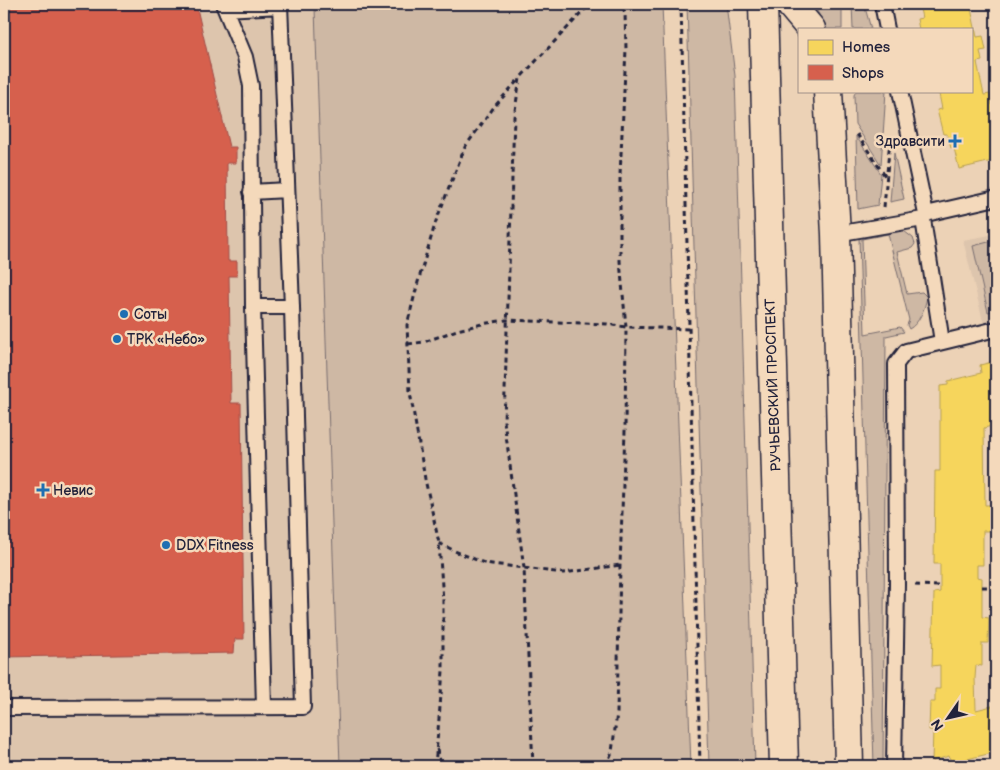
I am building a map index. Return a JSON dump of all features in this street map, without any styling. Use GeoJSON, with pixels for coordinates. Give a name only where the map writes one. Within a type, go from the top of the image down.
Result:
{"type":"FeatureCollection","features":[{"type":"Feature","properties":{"kind":"street","name":"РУЧЬЕВСКИЙ ПРОСПЕКТ"},"geometry":{"type":"LineString","coordinates":[[763,4],[784,766]]}},
{"type":"Feature","properties":{"kind":"street"},"geometry":{"type":"LineString","coordinates":[[790,4],[810,28]]}},
{"type":"Feature","properties":{"kind":"street"},"geometry":{"type":"LineString","coordinates":[[828,92],[836,234],[850,766]]}},
{"type":"Feature","properties":{"kind":"lane"},"geometry":{"type":"LineString","coordinates":[[882,4],[887,28]]}},
{"type":"Feature","properties":{"kind":"lane"},"geometry":{"type":"LineString","coordinates":[[4,708],[303,708],[292,307],[280,5],[224,6],[245,57],[251,86],[253,307],[264,707]]}},
{"type":"Feature","properties":{"kind":"lane"},"geometry":{"type":"LineString","coordinates":[[900,92],[925,217],[942,342]]}},
{"type":"Feature","properties":{"kind":"lane"},"geometry":{"type":"LineString","coordinates":[[251,192],[287,190]]}},
{"type":"Feature","properties":{"kind":"lane"},"geometry":{"type":"LineString","coordinates":[[836,234],[925,217],[996,198]]}},
{"type":"Feature","properties":{"kind":"lane"},"geometry":{"type":"LineString","coordinates":[[253,307],[292,307]]}},
{"type":"Feature","properties":{"kind":"lane"},"geometry":{"type":"LineString","coordinates":[[894,766],[897,584],[896,364],[906,351],[996,329]]}},
{"type":"Feature","properties":{"kind":"path"},"geometry":{"type":"LineString","coordinates":[[435,766],[443,671],[439,543],[410,392],[407,325],[436,221],[466,147],[494,106],[590,4]]}},
{"type":"Feature","properties":{"kind":"path"},"geometry":{"type":"LineString","coordinates":[[606,766],[612,752],[617,713],[625,431],[626,327],[620,261],[620,175],[626,49],[625,13],[622,4]]}},
{"type":"Feature","properties":{"kind":"path"},"geometry":{"type":"LineString","coordinates":[[681,4],[700,766]]}},
{"type":"Feature","properties":{"kind":"path"},"geometry":{"type":"LineString","coordinates":[[520,78],[514,117],[504,421],[524,568],[533,766]]}},
{"type":"Feature","properties":{"kind":"path"},"geometry":{"type":"LineString","coordinates":[[884,207],[892,125],[904,108]]}},
{"type":"Feature","properties":{"kind":"path"},"geometry":{"type":"LineString","coordinates":[[855,131],[886,177]]}},
{"type":"Feature","properties":{"kind":"path"},"geometry":{"type":"LineString","coordinates":[[408,344],[424,342],[457,330],[506,320],[689,329]]}},
{"type":"Feature","properties":{"kind":"path"},"geometry":{"type":"LineString","coordinates":[[439,543],[484,563],[563,573],[620,565]]}},
{"type":"Feature","properties":{"kind":"path"},"geometry":{"type":"LineString","coordinates":[[897,584],[940,586]]}},
{"type":"Feature","properties":{"kind":"path"},"geometry":{"type":"LineString","coordinates":[[982,587],[996,586]]}},
{"type":"Feature","properties":{"kind":"path"},"geometry":{"type":"LineString","coordinates":[[437,746],[442,766]]}},
{"type":"Feature","properties":{"kind":"shaded area"},"geometry":{"type":"Polygon","coordinates":[[[4,4],[315,4],[340,766],[4,766],[4,4]]]}},
{"type":"Feature","properties":{"kind":"shaded area"},"geometry":{"type":"Polygon","coordinates":[[[409,4],[662,4],[691,766],[340,766],[315,8],[409,4]]]}},
{"type":"Feature","properties":{"kind":"shaded area"},"geometry":{"type":"Polygon","coordinates":[[[687,4],[726,4],[735,76],[755,766],[709,766],[687,4]]]}},
{"type":"Feature","properties":{"kind":"shaded area"},"geometry":{"type":"Polygon","coordinates":[[[813,4],[842,4],[842,28],[826,28],[813,4]]]}},
{"type":"Feature","properties":{"kind":"shaded area"},"geometry":{"type":"Polygon","coordinates":[[[852,4],[864,4],[871,28],[853,28],[852,4]]]}},
{"type":"Feature","properties":{"kind":"shaded area"},"geometry":{"type":"Polygon","coordinates":[[[856,92],[886,92],[881,165],[855,124],[856,92]]]}},
{"type":"Feature","properties":{"kind":"shaded area"},"geometry":{"type":"Polygon","coordinates":[[[856,136],[881,174],[878,205],[858,209],[856,136]]]}},
{"type":"Feature","properties":{"kind":"shaded area"},"geometry":{"type":"Polygon","coordinates":[[[894,153],[904,199],[890,202],[894,153]]]}},
{"type":"Feature","properties":{"kind":"shaded area"},"geometry":{"type":"Polygon","coordinates":[[[900,228],[913,238],[915,244],[912,248],[897,252],[907,294],[922,292],[927,297],[921,315],[913,327],[909,329],[907,325],[909,320],[888,234],[862,239],[865,334],[900,327],[904,332],[886,336],[883,766],[874,766],[859,237],[900,228]]]}},
{"type":"Feature","properties":{"kind":"shaded area"},"geometry":{"type":"Polygon","coordinates":[[[996,234],[996,339],[988,341],[963,240],[996,234]]]}},
{"type":"Feature","properties":{"kind":"shaded area"},"geometry":{"type":"Polygon","coordinates":[[[996,240],[996,310],[988,312],[973,246],[996,240]]]}},
{"type":"Feature","properties":{"kind":"building: Homes"},"geometry":{"type":"Polygon","coordinates":[[[919,4],[970,4],[977,37],[983,36],[986,50],[980,51],[982,61],[977,62],[984,95],[990,94],[992,105],[996,104],[996,160],[959,169],[954,148],[951,148],[947,134],[943,134],[937,110],[942,109],[939,94],[942,92],[972,92],[972,28],[919,28],[917,19],[922,18],[919,4]]]}},
{"type":"Feature","properties":{"kind":"building: Homes"},"geometry":{"type":"Polygon","coordinates":[[[996,361],[996,425],[984,428],[985,505],[990,505],[990,531],[983,531],[983,565],[977,565],[977,577],[982,578],[982,617],[989,618],[988,643],[982,643],[982,666],[976,665],[975,678],[976,710],[996,705],[996,752],[951,763],[949,756],[932,761],[933,730],[929,730],[930,702],[935,702],[935,689],[940,689],[940,665],[932,666],[934,593],[940,592],[940,564],[934,564],[935,471],[940,471],[940,386],[948,385],[948,381],[981,373],[980,365],[996,361]]]}},
{"type":"Feature","properties":{"kind":"building: Shops","name":"ТРК «Небо»"},"geometry":{"type":"Polygon","coordinates":[[[4,4],[196,4],[229,147],[236,147],[236,163],[227,163],[228,261],[237,261],[237,276],[229,276],[231,403],[241,403],[244,639],[235,639],[234,653],[4,657],[4,4]]]}},
{"type":"Feature","properties":{"kind":"place","name":"Здравсити"},"geometry":{"type":"Point","coordinates":[955,141]}},
{"type":"Feature","properties":{"kind":"place","name":"Соты"},"geometry":{"type":"Point","coordinates":[124,314]}},
{"type":"Feature","properties":{"kind":"place","name":"ТРК «Небо»"},"geometry":{"type":"Point","coordinates":[117,339]}},
{"type":"Feature","properties":{"kind":"place","name":"Невис"},"geometry":{"type":"Point","coordinates":[43,490]}},
{"type":"Feature","properties":{"kind":"place","name":"DDX Fitness"},"geometry":{"type":"Point","coordinates":[166,545]}}]}
